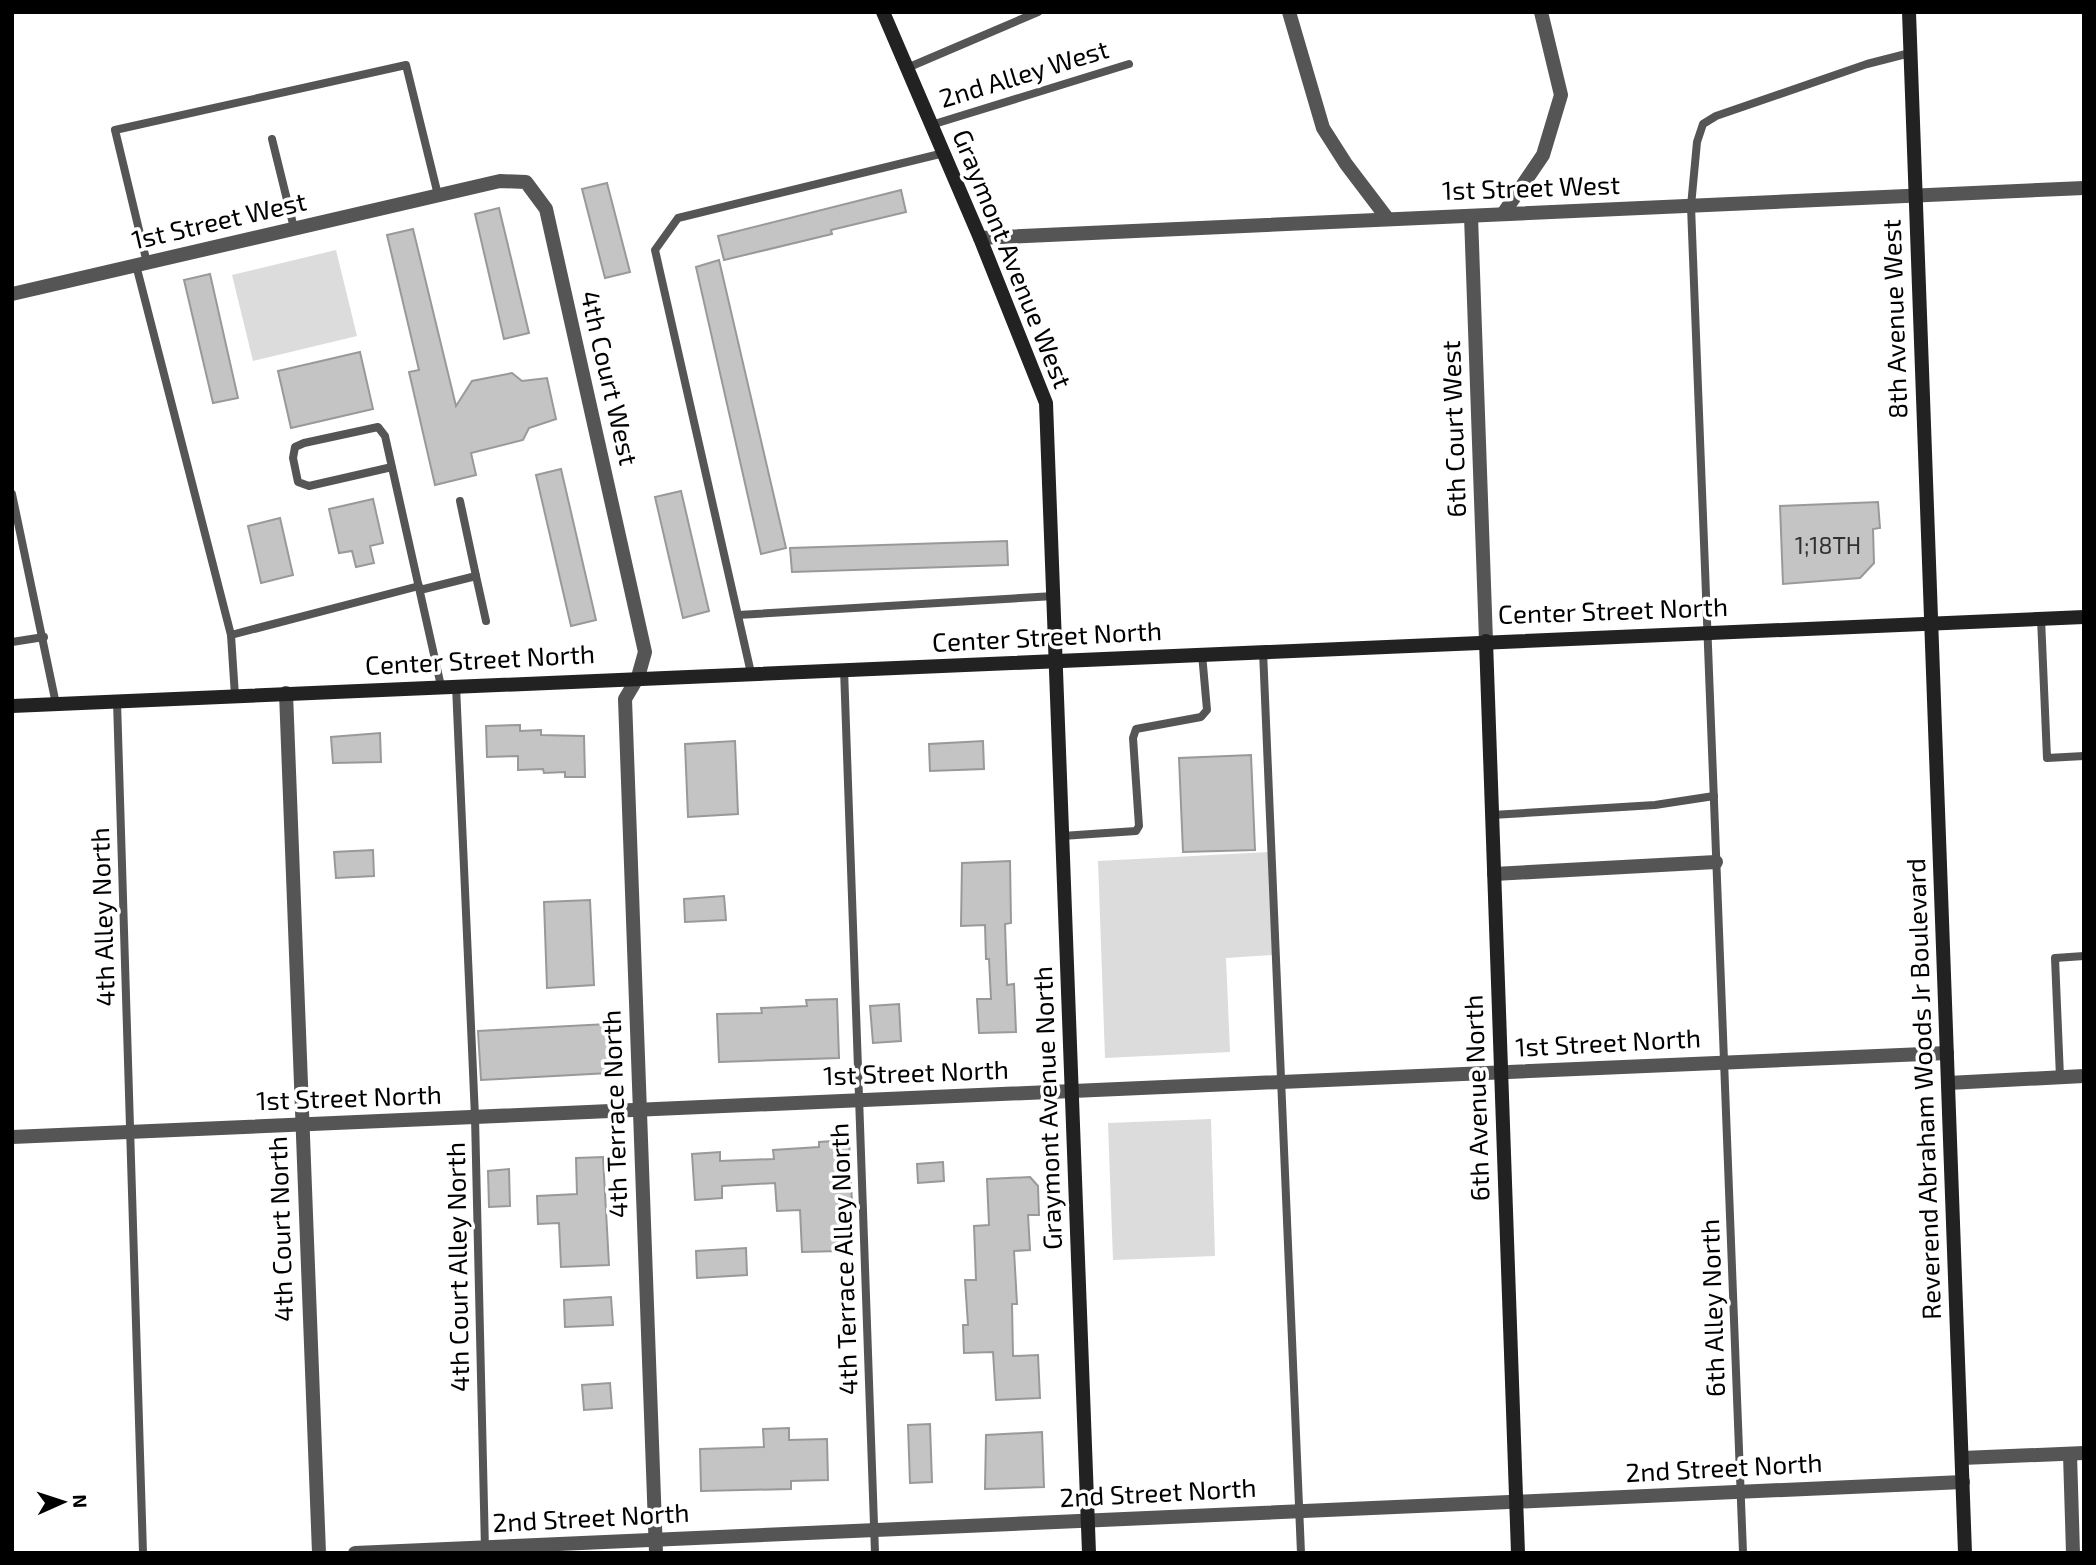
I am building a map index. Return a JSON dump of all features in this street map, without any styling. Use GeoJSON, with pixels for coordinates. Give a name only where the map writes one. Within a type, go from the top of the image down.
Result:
{"type":"FeatureCollection","features":[{"type":"Feature","properties":{"kind":"main road","name":"Graymont Avenue West"},"geometry":{"type":"LineString","coordinates":[[883,12],[980,238],[1046,403],[1056,661]]}},
{"type":"Feature","properties":{"kind":"main road","name":"8th Avenue West"},"geometry":{"type":"LineString","coordinates":[[1909,12],[1931,623]]}},
{"type":"Feature","properties":{"kind":"main road","name":"Center Street North"},"geometry":{"type":"LineString","coordinates":[[12,706],[1707,631],[2084,617]]}},
{"type":"Feature","properties":{"kind":"main road","name":"Reverend Abraham Woods Jr Boulevard"},"geometry":{"type":"LineString","coordinates":[[1931,623],[1965,1553]]}},
{"type":"Feature","properties":{"kind":"main road","name":"6th Avenue North"},"geometry":{"type":"LineString","coordinates":[[1486,641],[1518,1553]]}},
{"type":"Feature","properties":{"kind":"main road","name":"Graymont Avenue North"},"geometry":{"type":"LineString","coordinates":[[1056,661],[1089,1553]]}},
{"type":"Feature","properties":{"kind":"street"},"geometry":{"type":"LineString","coordinates":[[1289,12],[1322,128],[1388,218]]}},
{"type":"Feature","properties":{"kind":"street"},"geometry":{"type":"LineString","coordinates":[[1503,214],[1544,155],[1561,95],[1541,12]]}},
{"type":"Feature","properties":{"kind":"street","name":"4th Court West"},"geometry":{"type":"LineString","coordinates":[[438,195],[500,181],[526,182],[546,209],[645,652],[638,677]]}},
{"type":"Feature","properties":{"kind":"street","name":"1st Street West"},"geometry":{"type":"LineString","coordinates":[[980,238],[2084,188]]}},
{"type":"Feature","properties":{"kind":"street","name":"1st Street West"},"geometry":{"type":"LineString","coordinates":[[12,294],[438,195]]}},
{"type":"Feature","properties":{"kind":"street","name":"6th Court West"},"geometry":{"type":"LineString","coordinates":[[1471,216],[1486,641]]}},
{"type":"Feature","properties":{"kind":"street","name":"4th Terrace North"},"geometry":{"type":"LineString","coordinates":[[638,677],[625,699],[655,1546]]}},
{"type":"Feature","properties":{"kind":"street","name":"4th Court North"},"geometry":{"type":"LineString","coordinates":[[286,693],[319,1553]]}},
{"type":"Feature","properties":{"kind":"street"},"geometry":{"type":"LineString","coordinates":[[1494,874],[1716,862]]}},
{"type":"Feature","properties":{"kind":"street","name":"1st Street North"},"geometry":{"type":"LineString","coordinates":[[12,1137],[1947,1053]]}},
{"type":"Feature","properties":{"kind":"street"},"geometry":{"type":"LineString","coordinates":[[1948,1083],[2084,1076]]}},
{"type":"Feature","properties":{"kind":"street"},"geometry":{"type":"LineString","coordinates":[[1962,1458],[2077,1453],[2073,1553]]}},
{"type":"Feature","properties":{"kind":"street","name":"2nd Street North"},"geometry":{"type":"LineString","coordinates":[[355,1553],[655,1546],[874,1530],[1963,1482]]}},
{"type":"Feature","properties":{"kind":"lane"},"geometry":{"type":"LineString","coordinates":[[907,68],[1038,12]]}},
{"type":"Feature","properties":{"kind":"lane","name":"6th Alley North"},"geometry":{"type":"LineString","coordinates":[[1743,1553],[1691,206],[1697,142],[1703,124],[1867,64],[1910,53]]}},
{"type":"Feature","properties":{"kind":"lane","name":"2nd Alley West"},"geometry":{"type":"LineString","coordinates":[[932,125],[1129,64]]}},
{"type":"Feature","properties":{"kind":"lane"},"geometry":{"type":"LineString","coordinates":[[235,696],[231,635],[142,264],[115,130],[406,65],[438,195]]}},
{"type":"Feature","properties":{"kind":"lane"},"geometry":{"type":"LineString","coordinates":[[272,139],[293,228]]}},
{"type":"Feature","properties":{"kind":"lane"},"geometry":{"type":"LineString","coordinates":[[751,673],[655,250],[678,218],[944,153]]}},
{"type":"Feature","properties":{"kind":"lane","name":"4th Court Alley North"},"geometry":{"type":"LineString","coordinates":[[392,467],[309,486],[298,482],[293,458],[295,447],[304,443],[378,427],[385,436],[392,467],[419,588],[448,686],[475,1117],[485,1550]]}},
{"type":"Feature","properties":{"kind":"lane"},"geometry":{"type":"LineString","coordinates":[[12,494],[56,704]]}},
{"type":"Feature","properties":{"kind":"lane"},"geometry":{"type":"LineString","coordinates":[[460,501],[486,621]]}},
{"type":"Feature","properties":{"kind":"lane"},"geometry":{"type":"LineString","coordinates":[[231,635],[476,576]]}},
{"type":"Feature","properties":{"kind":"lane"},"geometry":{"type":"LineString","coordinates":[[738,615],[1054,596]]}},
{"type":"Feature","properties":{"kind":"lane"},"geometry":{"type":"LineString","coordinates":[[2041,618],[2047,758],[2084,756]]}},
{"type":"Feature","properties":{"kind":"lane"},"geometry":{"type":"LineString","coordinates":[[12,642],[44,638]]}},
{"type":"Feature","properties":{"kind":"lane"},"geometry":{"type":"LineString","coordinates":[[1263,651],[1301,1553]]}},
{"type":"Feature","properties":{"kind":"lane"},"geometry":{"type":"LineString","coordinates":[[1062,836],[1136,831],[1139,826],[1133,738],[1136,729],[1201,716],[1207,710],[1202,654]]}},
{"type":"Feature","properties":{"kind":"lane","name":"4th Terrace Alley North"},"geometry":{"type":"LineString","coordinates":[[844,669],[875,1553]]}},
{"type":"Feature","properties":{"kind":"lane","name":"4th Alley North"},"geometry":{"type":"LineString","coordinates":[[117,701],[143,1553]]}},
{"type":"Feature","properties":{"kind":"lane"},"geometry":{"type":"LineString","coordinates":[[1492,814],[1655,805],[1714,796]]}},
{"type":"Feature","properties":{"kind":"lane"},"geometry":{"type":"LineString","coordinates":[[2060,1077],[2055,958],[2084,956]]}},
{"type":"Feature","properties":{"kind":"shaded area"},"geometry":{"type":"Polygon","coordinates":[[[336,250],[357,336],[253,361],[232,275],[336,250]]]}},
{"type":"Feature","properties":{"kind":"shaded area"},"geometry":{"type":"Polygon","coordinates":[[[1269,852],[1272,955],[1226,958],[1230,1052],[1105,1058],[1098,861],[1269,852]]]}},
{"type":"Feature","properties":{"kind":"shaded area"},"geometry":{"type":"Polygon","coordinates":[[[1211,1119],[1215,1256],[1113,1260],[1108,1123],[1211,1119]]]}},
{"type":"Feature","properties":{"kind":"building"},"geometry":{"type":"Polygon","coordinates":[[[607,183],[630,272],[605,278],[582,189],[607,183]]]}},
{"type":"Feature","properties":{"kind":"building"},"geometry":{"type":"Polygon","coordinates":[[[901,190],[906,212],[831,230],[832,234],[724,260],[718,236],[901,190]]]}},
{"type":"Feature","properties":{"kind":"building"},"geometry":{"type":"Polygon","coordinates":[[[499,208],[529,333],[504,339],[475,214],[499,208]]]}},
{"type":"Feature","properties":{"kind":"building"},"geometry":{"type":"Polygon","coordinates":[[[413,229],[456,406],[472,381],[512,373],[522,381],[547,378],[556,419],[529,428],[523,440],[471,453],[476,475],[435,485],[409,372],[419,370],[387,235],[413,229]]]}},
{"type":"Feature","properties":{"kind":"building"},"geometry":{"type":"Polygon","coordinates":[[[719,260],[786,548],[761,554],[696,267],[719,260]]]}},
{"type":"Feature","properties":{"kind":"building"},"geometry":{"type":"Polygon","coordinates":[[[210,274],[238,398],[213,403],[184,280],[210,274]]]}},
{"type":"Feature","properties":{"kind":"building"},"geometry":{"type":"Polygon","coordinates":[[[360,352],[373,409],[291,428],[278,371],[360,352]]]}},
{"type":"Feature","properties":{"kind":"building"},"geometry":{"type":"Polygon","coordinates":[[[561,469],[596,620],[571,626],[536,475],[561,469]]]}},
{"type":"Feature","properties":{"kind":"building"},"geometry":{"type":"Polygon","coordinates":[[[681,491],[709,611],[683,618],[655,497],[681,491]]]}},
{"type":"Feature","properties":{"kind":"building"},"geometry":{"type":"Polygon","coordinates":[[[373,499],[383,543],[370,546],[374,563],[356,567],[352,551],[339,553],[329,509],[373,499]]]}},
{"type":"Feature","properties":{"kind":"building"},"geometry":{"type":"Polygon","coordinates":[[[1878,502],[1880,528],[1873,529],[1874,563],[1860,578],[1783,584],[1780,506],[1878,502]]]}},
{"type":"Feature","properties":{"kind":"building"},"geometry":{"type":"Polygon","coordinates":[[[280,518],[293,575],[261,583],[248,526],[280,518]]]}},
{"type":"Feature","properties":{"kind":"building"},"geometry":{"type":"Polygon","coordinates":[[[1007,541],[1008,565],[792,572],[790,548],[1007,541]]]}},
{"type":"Feature","properties":{"kind":"building"},"geometry":{"type":"Polygon","coordinates":[[[520,725],[520,731],[541,730],[541,735],[584,736],[585,777],[565,777],[565,772],[544,773],[543,769],[518,770],[518,756],[487,757],[486,726],[520,725]]]}},
{"type":"Feature","properties":{"kind":"building"},"geometry":{"type":"Polygon","coordinates":[[[380,733],[381,762],[333,763],[331,737],[380,733]]]}},
{"type":"Feature","properties":{"kind":"building"},"geometry":{"type":"Polygon","coordinates":[[[735,741],[738,814],[688,817],[685,744],[735,741]]]}},
{"type":"Feature","properties":{"kind":"building"},"geometry":{"type":"Polygon","coordinates":[[[983,741],[984,769],[930,771],[929,744],[983,741]]]}},
{"type":"Feature","properties":{"kind":"building"},"geometry":{"type":"Polygon","coordinates":[[[1251,755],[1255,850],[1183,852],[1179,758],[1251,755]]]}},
{"type":"Feature","properties":{"kind":"building"},"geometry":{"type":"Polygon","coordinates":[[[373,850],[374,876],[336,878],[334,852],[373,850]]]}},
{"type":"Feature","properties":{"kind":"building"},"geometry":{"type":"Polygon","coordinates":[[[1010,861],[1011,923],[1005,924],[1007,985],[1014,984],[1016,1032],[979,1033],[977,999],[991,999],[989,959],[986,959],[985,925],[961,926],[962,863],[1010,861]]]}},
{"type":"Feature","properties":{"kind":"building"},"geometry":{"type":"Polygon","coordinates":[[[724,896],[726,920],[685,922],[684,899],[724,896]]]}},
{"type":"Feature","properties":{"kind":"building"},"geometry":{"type":"Polygon","coordinates":[[[590,900],[594,985],[547,988],[544,902],[590,900]]]}},
{"type":"Feature","properties":{"kind":"building"},"geometry":{"type":"Polygon","coordinates":[[[837,999],[839,1058],[719,1062],[717,1014],[762,1013],[761,1008],[807,1006],[806,1000],[837,999]]]}},
{"type":"Feature","properties":{"kind":"building"},"geometry":{"type":"Polygon","coordinates":[[[899,1004],[901,1041],[873,1043],[870,1006],[899,1004]]]}},
{"type":"Feature","properties":{"kind":"building"},"geometry":{"type":"Polygon","coordinates":[[[607,1024],[609,1073],[481,1080],[478,1031],[607,1024]]]}},
{"type":"Feature","properties":{"kind":"building"},"geometry":{"type":"Polygon","coordinates":[[[849,1140],[852,1203],[838,1204],[840,1251],[802,1252],[800,1210],[777,1211],[775,1183],[722,1186],[722,1198],[695,1200],[692,1154],[720,1152],[720,1161],[774,1159],[773,1150],[819,1147],[819,1142],[849,1140]]]}},
{"type":"Feature","properties":{"kind":"building"},"geometry":{"type":"Polygon","coordinates":[[[603,1157],[609,1265],[561,1267],[559,1223],[538,1224],[537,1196],[577,1194],[576,1158],[603,1157]]]}},
{"type":"Feature","properties":{"kind":"building"},"geometry":{"type":"Polygon","coordinates":[[[943,1162],[944,1181],[918,1183],[917,1164],[943,1162]]]}},
{"type":"Feature","properties":{"kind":"building"},"geometry":{"type":"Polygon","coordinates":[[[509,1169],[510,1206],[489,1207],[488,1171],[509,1169]]]}},
{"type":"Feature","properties":{"kind":"building"},"geometry":{"type":"Polygon","coordinates":[[[1030,1177],[1038,1186],[1039,1215],[1028,1215],[1030,1250],[1014,1251],[1017,1304],[1012,1304],[1013,1356],[1038,1355],[1040,1398],[996,1400],[993,1352],[964,1353],[963,1325],[968,1325],[965,1280],[976,1280],[974,1226],[989,1225],[987,1179],[1030,1177]]]}},
{"type":"Feature","properties":{"kind":"building"},"geometry":{"type":"Polygon","coordinates":[[[746,1248],[747,1275],[697,1278],[696,1251],[746,1248]]]}},
{"type":"Feature","properties":{"kind":"building"},"geometry":{"type":"Polygon","coordinates":[[[611,1297],[613,1325],[565,1327],[564,1300],[611,1297]]]}},
{"type":"Feature","properties":{"kind":"building"},"geometry":{"type":"Polygon","coordinates":[[[610,1383],[612,1408],[584,1410],[582,1385],[610,1383]]]}},
{"type":"Feature","properties":{"kind":"building"},"geometry":{"type":"Polygon","coordinates":[[[930,1424],[932,1482],[910,1483],[908,1425],[930,1424]]]}},
{"type":"Feature","properties":{"kind":"building"},"geometry":{"type":"Polygon","coordinates":[[[789,1428],[789,1440],[827,1439],[828,1480],[791,1481],[791,1489],[701,1491],[700,1449],[764,1447],[763,1429],[789,1428]]]}},
{"type":"Feature","properties":{"kind":"building"},"geometry":{"type":"Polygon","coordinates":[[[1042,1432],[1044,1487],[985,1489],[986,1435],[1042,1432]]]}}]}
